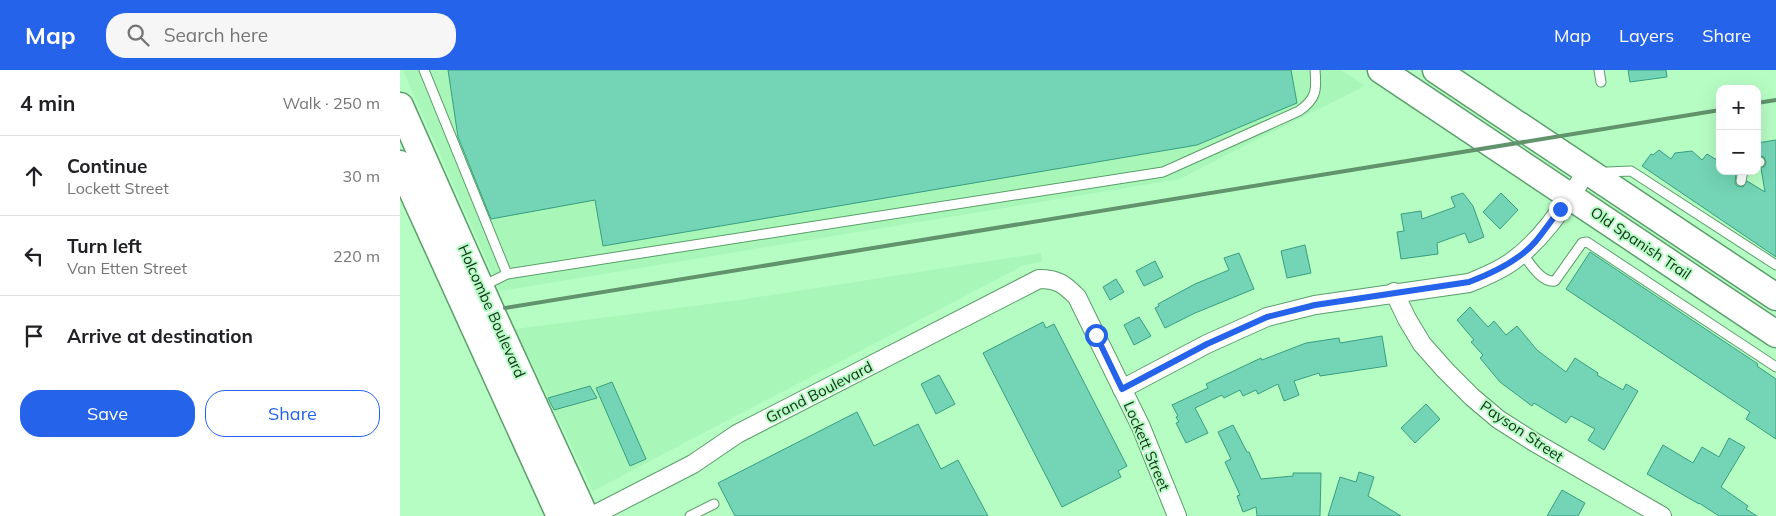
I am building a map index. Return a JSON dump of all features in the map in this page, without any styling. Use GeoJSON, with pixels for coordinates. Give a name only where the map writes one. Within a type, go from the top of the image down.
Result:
{"type":"FeatureCollection","features":[{"type":"Feature","properties":{"kind":"main road","name":"Old Spanish Trail"},"geometry":{"type":"LineString","coordinates":[[1381,70],[1570,196],[1772,322]]}},
{"type":"Feature","properties":{"kind":"main road","name":"Old Spanish Trail"},"geometry":{"type":"LineString","coordinates":[[1436,70],[1776,297]]}},
{"type":"Feature","properties":{"kind":"main road","name":"Holcombe Boulevard"},"geometry":{"type":"LineString","coordinates":[[400,106],[416,189],[560,516]]}},
{"type":"Feature","properties":{"kind":"main road","name":"Holcombe Boulevard"},"geometry":{"type":"LineString","coordinates":[[400,164],[481,287],[585,516]]}},
{"type":"Feature","properties":{"kind":"street"},"geometry":{"type":"LineString","coordinates":[[1122,389],[1207,344],[1267,317],[1315,305],[1469,282],[1489,275],[1513,261],[1535,243],[1570,196],[1594,174]]}},
{"type":"Feature","properties":{"kind":"street","name":"Grand Boulevard"},"geometry":{"type":"LineString","coordinates":[[592,516],[693,464],[737,434],[975,311],[1039,279],[1051,279]]}},
{"type":"Feature","properties":{"kind":"street","name":"Lockett Street"},"geometry":{"type":"LineString","coordinates":[[1051,279],[1065,284],[1077,297],[1141,427],[1176,516]]}},
{"type":"Feature","properties":{"kind":"street","name":"Payson Street"},"geometry":{"type":"LineString","coordinates":[[1394,292],[1422,344],[1472,398],[1498,419],[1534,442],[1662,516]]}},
{"type":"Feature","properties":{"kind":"lane"},"geometry":{"type":"LineString","coordinates":[[424,70],[507,274]]}},
{"type":"Feature","properties":{"kind":"lane"},"geometry":{"type":"LineString","coordinates":[[481,287],[507,274],[1163,172],[1299,112],[1314,97],[1317,85],[1315,70]]}},
{"type":"Feature","properties":{"kind":"lane"},"geometry":{"type":"LineString","coordinates":[[1599,70],[1602,82]]}},
{"type":"Feature","properties":{"kind":"lane"},"geometry":{"type":"LineString","coordinates":[[1594,174],[1631,171],[1712,221],[1776,265]]}},
{"type":"Feature","properties":{"kind":"lane"},"geometry":{"type":"LineString","coordinates":[[1741,181],[1742,175]]}},
{"type":"Feature","properties":{"kind":"lane"},"geometry":{"type":"LineString","coordinates":[[1522,253],[1544,279],[1551,282],[1555,281],[1582,243],[1587,242],[1776,367]]}},
{"type":"Feature","properties":{"kind":"lane"},"geometry":{"type":"LineString","coordinates":[[690,516],[714,504]]}},
{"type":"Feature","properties":{"kind":"shaded area"},"geometry":{"type":"Polygon","coordinates":[[[403,70],[1341,70],[1365,86],[1180,179],[500,291],[403,70]]]}},
{"type":"Feature","properties":{"kind":"shaded area"},"geometry":{"type":"Polygon","coordinates":[[[1041,253],[1042,262],[1024,265],[593,491],[515,329],[739,300],[1041,253]]]}},
{"type":"Feature","properties":{"kind":"building"},"geometry":{"type":"Polygon","coordinates":[[[448,70],[1291,70],[1297,103],[1197,145],[603,246],[595,200],[491,219],[458,137],[448,70]]]}},
{"type":"Feature","properties":{"kind":"building"},"geometry":{"type":"Polygon","coordinates":[[[1628,70],[1666,70],[1667,77],[1630,82],[1628,70]]]}},
{"type":"Feature","properties":{"kind":"building"},"geometry":{"type":"Polygon","coordinates":[[[1776,140],[1776,257],[1642,166],[1651,154],[1653,155],[1659,150],[1671,159],[1675,153],[1692,151],[1702,160],[1707,154],[1716,160],[1716,175],[1736,175],[1735,183],[1737,186],[1743,187],[1747,181],[1765,192],[1761,168],[1765,166],[1766,162],[1764,157],[1761,156],[1761,142],[1776,140]]]}},
{"type":"Feature","properties":{"kind":"building"},"geometry":{"type":"Polygon","coordinates":[[[1463,193],[1473,206],[1484,237],[1469,243],[1465,233],[1437,243],[1438,254],[1401,259],[1397,232],[1404,231],[1401,214],[1421,211],[1422,219],[1455,207],[1451,197],[1463,193]]]}},
{"type":"Feature","properties":{"kind":"building"},"geometry":{"type":"Polygon","coordinates":[[[1501,193],[1518,210],[1500,229],[1483,212],[1501,193]]]}},
{"type":"Feature","properties":{"kind":"building"},"geometry":{"type":"Polygon","coordinates":[[[1305,245],[1311,273],[1287,278],[1281,251],[1305,245]]]}},
{"type":"Feature","properties":{"kind":"building"},"geometry":{"type":"Polygon","coordinates":[[[1590,252],[1758,364],[1757,366],[1776,379],[1776,439],[1746,419],[1750,412],[1566,289],[1590,252]]]}},
{"type":"Feature","properties":{"kind":"building"},"geometry":{"type":"Polygon","coordinates":[[[1239,253],[1254,289],[1195,313],[1165,328],[1155,308],[1159,306],[1158,304],[1195,284],[1229,270],[1224,258],[1239,253]]]}},
{"type":"Feature","properties":{"kind":"building"},"geometry":{"type":"Polygon","coordinates":[[[1155,261],[1163,277],[1144,286],[1136,271],[1155,261]]]}},
{"type":"Feature","properties":{"kind":"building"},"geometry":{"type":"Polygon","coordinates":[[[1116,279],[1124,292],[1110,300],[1103,287],[1116,279]]]}},
{"type":"Feature","properties":{"kind":"building"},"geometry":{"type":"Polygon","coordinates":[[[1470,307],[1488,327],[1494,321],[1506,335],[1517,326],[1537,350],[1566,372],[1575,358],[1598,373],[1597,375],[1623,390],[1626,384],[1638,391],[1604,450],[1588,440],[1595,429],[1571,416],[1566,423],[1534,403],[1532,406],[1500,382],[1480,358],[1483,355],[1471,342],[1474,340],[1457,320],[1470,307]]]}},
{"type":"Feature","properties":{"kind":"building"},"geometry":{"type":"Polygon","coordinates":[[[1139,317],[1151,336],[1134,345],[1124,325],[1139,317]]]}},
{"type":"Feature","properties":{"kind":"building"},"geometry":{"type":"Polygon","coordinates":[[[1043,322],[1046,328],[1054,324],[1127,466],[1118,471],[1121,477],[1062,507],[983,353],[1043,322]]]}},
{"type":"Feature","properties":{"kind":"building"},"geometry":{"type":"Polygon","coordinates":[[[1382,336],[1387,366],[1320,376],[1319,373],[1294,381],[1299,395],[1284,401],[1278,384],[1258,394],[1256,390],[1243,396],[1240,390],[1224,398],[1222,395],[1195,408],[1208,433],[1186,443],[1176,423],[1179,422],[1176,417],[1178,416],[1172,405],[1208,388],[1206,384],[1261,358],[1262,360],[1306,343],[1339,338],[1340,343],[1382,336]]]}},
{"type":"Feature","properties":{"kind":"building"},"geometry":{"type":"Polygon","coordinates":[[[939,375],[955,404],[936,414],[921,384],[939,375]]]}},
{"type":"Feature","properties":{"kind":"building"},"geometry":{"type":"Polygon","coordinates":[[[612,382],[646,459],[630,466],[596,388],[612,382]]]}},
{"type":"Feature","properties":{"kind":"building"},"geometry":{"type":"Polygon","coordinates":[[[590,386],[597,398],[554,410],[548,398],[590,386]]]}},
{"type":"Feature","properties":{"kind":"building"},"geometry":{"type":"Polygon","coordinates":[[[1426,404],[1440,419],[1415,443],[1401,428],[1426,404]]]}},
{"type":"Feature","properties":{"kind":"building"},"geometry":{"type":"Polygon","coordinates":[[[857,412],[874,446],[918,424],[941,469],[958,460],[988,516],[735,516],[718,483],[857,412]]]}},
{"type":"Feature","properties":{"kind":"building"},"geometry":{"type":"Polygon","coordinates":[[[1233,425],[1247,452],[1249,452],[1261,479],[1293,476],[1293,473],[1321,473],[1320,516],[1257,516],[1256,507],[1243,512],[1237,496],[1240,495],[1225,462],[1231,459],[1218,432],[1233,425]]]}},
{"type":"Feature","properties":{"kind":"building"},"geometry":{"type":"Polygon","coordinates":[[[1729,438],[1745,447],[1721,487],[1748,506],[1746,509],[1757,516],[1719,516],[1647,474],[1663,445],[1693,463],[1702,447],[1719,457],[1729,438]]]}},
{"type":"Feature","properties":{"kind":"building"},"geometry":{"type":"Polygon","coordinates":[[[1359,472],[1374,477],[1368,496],[1401,516],[1328,516],[1340,477],[1356,482],[1359,472]]]}},
{"type":"Feature","properties":{"kind":"building"},"geometry":{"type":"Polygon","coordinates":[[[1562,490],[1585,503],[1578,516],[1547,516],[1562,490]]]}},
{"type":"Feature","properties":{"kind":"railway"},"geometry":{"type":"LineString","coordinates":[[1761,102],[1776,100]]}},
{"type":"Feature","properties":{"kind":"railway"},"geometry":{"type":"LineString","coordinates":[[505,308],[1716,111]]}},
{"type":"Feature","properties":{"kind":"route"},"geometry":{"type":"LineString","coordinates":[[1096,335],[1122,389],[1207,344],[1267,317],[1315,305],[1469,282],[1489,275],[1513,261],[1535,243],[1560,209]]}}]}
